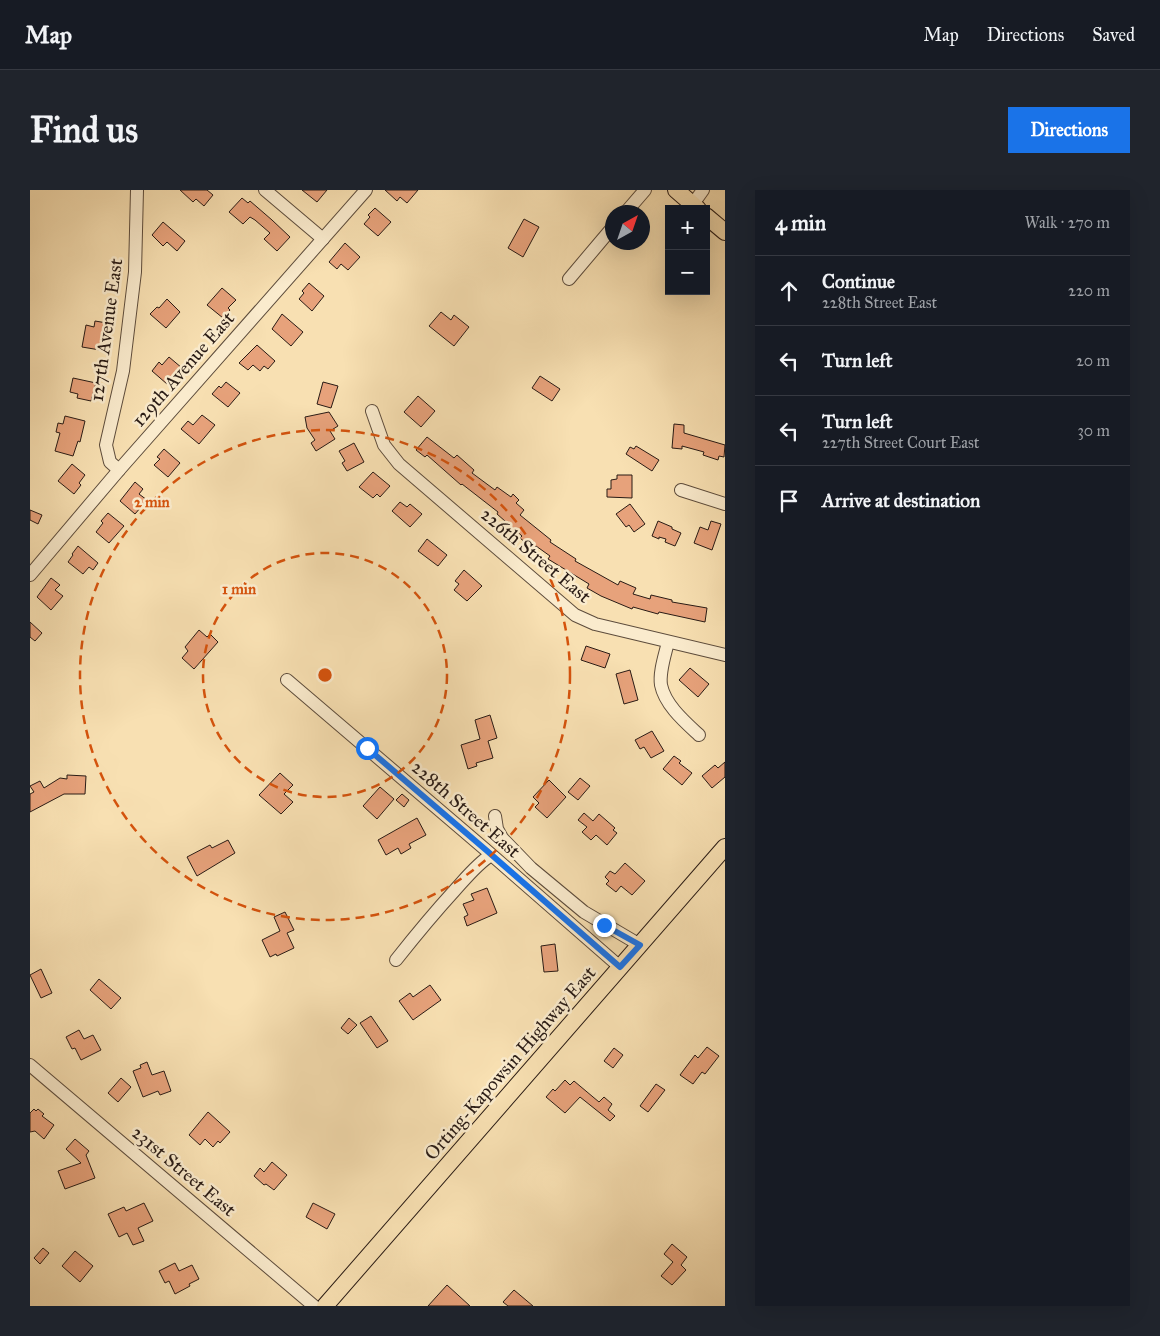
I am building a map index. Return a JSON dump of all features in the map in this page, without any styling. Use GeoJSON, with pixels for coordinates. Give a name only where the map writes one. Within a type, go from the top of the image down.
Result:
{"type":"FeatureCollection","features":[{"type":"Feature","properties":{"kind":"main road"},"geometry":{"type":"LineString","coordinates":[[676,190],[694,205]]}},
{"type":"Feature","properties":{"kind":"main road"},"geometry":{"type":"LineString","coordinates":[[710,219],[725,232]]}},
{"type":"Feature","properties":{"kind":"main road","name":"Orting-Kapowsin Highway East"},"geometry":{"type":"LineString","coordinates":[[325,1306],[725,847]]}},
{"type":"Feature","properties":{"kind":"street","name":"127th Avenue East"},"geometry":{"type":"LineString","coordinates":[[119,470],[110,462],[106,445],[123,371],[136,272],[138,190]]}},
{"type":"Feature","properties":{"kind":"street"},"geometry":{"type":"LineString","coordinates":[[265,190],[323,239]]}},
{"type":"Feature","properties":{"kind":"street","name":"129th Avenue East"},"geometry":{"type":"LineString","coordinates":[[30,575],[119,470],[366,190]]}},
{"type":"Feature","properties":{"kind":"street"},"geometry":{"type":"LineString","coordinates":[[632,205],[645,190]]}},
{"type":"Feature","properties":{"kind":"street"},"geometry":{"type":"LineString","coordinates":[[696,205],[703,190]]}},
{"type":"Feature","properties":{"kind":"street"},"geometry":{"type":"LineString","coordinates":[[568,279],[605,236]]}},
{"type":"Feature","properties":{"kind":"street","name":"226th Street East"},"geometry":{"type":"LineString","coordinates":[[372,411],[384,446],[399,464],[575,615],[595,624],[725,655]]}},
{"type":"Feature","properties":{"kind":"street"},"geometry":{"type":"LineString","coordinates":[[681,490],[725,504]]}},
{"type":"Feature","properties":{"kind":"street"},"geometry":{"type":"LineString","coordinates":[[668,642],[661,678],[662,686],[672,707],[699,735]]}},
{"type":"Feature","properties":{"kind":"street","name":"228th Street East"},"geometry":{"type":"LineString","coordinates":[[287,680],[620,967]]}},
{"type":"Feature","properties":{"kind":"street"},"geometry":{"type":"LineString","coordinates":[[495,816],[502,838],[531,868],[584,912],[640,945]]}},
{"type":"Feature","properties":{"kind":"street"},"geometry":{"type":"LineString","coordinates":[[396,960],[470,874],[482,861],[492,855]]}},
{"type":"Feature","properties":{"kind":"street","name":"231st Street East"},"geometry":{"type":"LineString","coordinates":[[30,1065],[314,1306]]}},
{"type":"Feature","properties":{"kind":"building"},"geometry":{"type":"Polygon","coordinates":[[[180,190],[207,190],[213,195],[204,206],[196,199],[193,202],[180,190]]]}},
{"type":"Feature","properties":{"kind":"building"},"geometry":{"type":"Polygon","coordinates":[[[302,190],[327,190],[317,202],[302,190]]]}},
{"type":"Feature","properties":{"kind":"building"},"geometry":{"type":"Polygon","coordinates":[[[385,190],[418,190],[407,203],[400,197],[397,201],[385,190]]]}},
{"type":"Feature","properties":{"kind":"building"},"geometry":{"type":"Polygon","coordinates":[[[242,198],[248,203],[250,201],[290,237],[277,251],[264,239],[270,233],[255,220],[250,217],[243,224],[229,212],[242,198]]]}},
{"type":"Feature","properties":{"kind":"building"},"geometry":{"type":"Polygon","coordinates":[[[375,208],[391,222],[378,236],[364,224],[370,217],[368,215],[375,208]]]}},
{"type":"Feature","properties":{"kind":"building"},"geometry":{"type":"Polygon","coordinates":[[[524,219],[539,227],[523,257],[508,248],[524,219]]]}},
{"type":"Feature","properties":{"kind":"building"},"geometry":{"type":"Polygon","coordinates":[[[163,222],[185,241],[177,251],[167,242],[163,246],[152,235],[163,222]]]}},
{"type":"Feature","properties":{"kind":"building"},"geometry":{"type":"Polygon","coordinates":[[[345,243],[360,257],[348,270],[341,264],[337,269],[329,262],[345,243]]]}},
{"type":"Feature","properties":{"kind":"building"},"geometry":{"type":"Polygon","coordinates":[[[309,283],[324,296],[312,311],[299,299],[304,293],[302,291],[309,283]]]}},
{"type":"Feature","properties":{"kind":"building"},"geometry":{"type":"Polygon","coordinates":[[[222,288],[236,300],[228,308],[230,310],[223,318],[207,305],[222,288]]]}},
{"type":"Feature","properties":{"kind":"building"},"geometry":{"type":"Polygon","coordinates":[[[167,299],[180,312],[166,328],[150,314],[167,299]]]}},
{"type":"Feature","properties":{"kind":"building"},"geometry":{"type":"Polygon","coordinates":[[[441,312],[451,320],[454,315],[469,327],[454,346],[429,326],[441,312]]]}},
{"type":"Feature","properties":{"kind":"building"},"geometry":{"type":"Polygon","coordinates":[[[282,314],[303,332],[291,346],[272,329],[282,314]]]}},
{"type":"Feature","properties":{"kind":"building"},"geometry":{"type":"Polygon","coordinates":[[[95,321],[107,323],[100,350],[82,347],[86,325],[94,327],[95,321]]]}},
{"type":"Feature","properties":{"kind":"building"},"geometry":{"type":"Polygon","coordinates":[[[257,345],[275,361],[268,369],[264,366],[260,371],[253,365],[248,370],[239,363],[257,345]]]}},
{"type":"Feature","properties":{"kind":"building"},"geometry":{"type":"Polygon","coordinates":[[[169,357],[182,368],[167,384],[152,371],[159,362],[162,365],[169,357]]]}},
{"type":"Feature","properties":{"kind":"building"},"geometry":{"type":"Polygon","coordinates":[[[540,376],[560,389],[552,401],[532,388],[540,376]]]}},
{"type":"Feature","properties":{"kind":"building"},"geometry":{"type":"Polygon","coordinates":[[[73,378],[96,383],[91,401],[77,398],[78,394],[70,392],[73,378]]]}},
{"type":"Feature","properties":{"kind":"building"},"geometry":{"type":"Polygon","coordinates":[[[226,382],[240,393],[228,407],[212,394],[219,386],[221,388],[226,382]]]}},
{"type":"Feature","properties":{"kind":"building"},"geometry":{"type":"Polygon","coordinates":[[[323,382],[338,386],[331,408],[317,404],[323,382]]]}},
{"type":"Feature","properties":{"kind":"building"},"geometry":{"type":"Polygon","coordinates":[[[418,396],[435,411],[421,427],[404,412],[418,396]]]}},
{"type":"Feature","properties":{"kind":"building"},"geometry":{"type":"Polygon","coordinates":[[[329,412],[338,426],[330,431],[335,439],[316,451],[311,443],[315,440],[307,428],[305,417],[329,412]]]}},
{"type":"Feature","properties":{"kind":"building"},"geometry":{"type":"Polygon","coordinates":[[[202,415],[215,425],[199,444],[181,429],[188,421],[193,425],[202,415]]]}},
{"type":"Feature","properties":{"kind":"building"},"geometry":{"type":"Polygon","coordinates":[[[65,416],[85,421],[80,442],[78,441],[73,456],[55,451],[60,433],[56,432],[58,423],[63,424],[65,416]]]}},
{"type":"Feature","properties":{"kind":"building"},"geometry":{"type":"Polygon","coordinates":[[[674,424],[684,425],[684,433],[725,445],[724,457],[719,456],[718,460],[703,455],[704,452],[682,446],[682,449],[672,448],[674,424]]]}},
{"type":"Feature","properties":{"kind":"building"},"geometry":{"type":"Polygon","coordinates":[[[427,437],[454,458],[457,455],[474,470],[472,473],[495,490],[497,487],[511,497],[513,494],[519,500],[516,503],[524,510],[520,515],[551,540],[550,542],[576,559],[575,561],[618,585],[620,581],[636,588],[633,594],[650,599],[651,595],[672,600],[672,602],[707,608],[705,622],[659,612],[658,614],[633,607],[632,609],[587,588],[589,584],[548,559],[550,556],[536,546],[533,549],[520,538],[522,536],[497,514],[498,512],[461,485],[427,455],[425,457],[416,450],[427,437]]]}},
{"type":"Feature","properties":{"kind":"building"},"geometry":{"type":"Polygon","coordinates":[[[354,443],[364,462],[347,471],[342,463],[345,461],[339,451],[354,443]]]}},
{"type":"Feature","properties":{"kind":"building"},"geometry":{"type":"Polygon","coordinates":[[[636,446],[659,460],[652,471],[626,454],[630,447],[634,449],[636,446]]]}},
{"type":"Feature","properties":{"kind":"building"},"geometry":{"type":"Polygon","coordinates":[[[164,449],[180,463],[168,477],[154,465],[160,459],[157,457],[164,449]]]}},
{"type":"Feature","properties":{"kind":"building"},"geometry":{"type":"Polygon","coordinates":[[[72,464],[85,475],[79,483],[81,485],[74,494],[58,481],[72,464]]]}},
{"type":"Feature","properties":{"kind":"building"},"geometry":{"type":"Polygon","coordinates":[[[373,472],[390,486],[380,497],[377,494],[373,498],[359,487],[373,472]]]}},
{"type":"Feature","properties":{"kind":"building"},"geometry":{"type":"Polygon","coordinates":[[[617,475],[632,475],[632,498],[607,497],[607,489],[611,489],[611,480],[617,479],[617,475]]]}},
{"type":"Feature","properties":{"kind":"building"},"geometry":{"type":"Polygon","coordinates":[[[135,482],[143,489],[139,494],[147,500],[135,514],[120,501],[135,482]]]}},
{"type":"Feature","properties":{"kind":"building"},"geometry":{"type":"Polygon","coordinates":[[[400,502],[407,507],[410,504],[422,514],[410,527],[392,511],[400,502]]]}},
{"type":"Feature","properties":{"kind":"building"},"geometry":{"type":"Polygon","coordinates":[[[630,504],[645,524],[634,532],[629,525],[626,527],[616,514],[630,504]]]}},
{"type":"Feature","properties":{"kind":"building"},"geometry":{"type":"Polygon","coordinates":[[[30,510],[42,515],[38,524],[30,520],[30,510]]]}},
{"type":"Feature","properties":{"kind":"building"},"geometry":{"type":"Polygon","coordinates":[[[108,513],[124,526],[109,543],[96,532],[103,523],[101,521],[108,513]]]}},
{"type":"Feature","properties":{"kind":"building"},"geometry":{"type":"Polygon","coordinates":[[[658,521],[681,533],[675,546],[665,542],[666,539],[652,536],[658,521]]]}},
{"type":"Feature","properties":{"kind":"building"},"geometry":{"type":"Polygon","coordinates":[[[711,521],[721,524],[712,550],[694,543],[700,527],[708,530],[711,521]]]}},
{"type":"Feature","properties":{"kind":"building"},"geometry":{"type":"Polygon","coordinates":[[[427,539],[447,555],[438,566],[418,551],[427,539]]]}},
{"type":"Feature","properties":{"kind":"building"},"geometry":{"type":"Polygon","coordinates":[[[78,546],[98,563],[93,570],[89,567],[83,574],[68,562],[78,546]]]}},
{"type":"Feature","properties":{"kind":"building"},"geometry":{"type":"Polygon","coordinates":[[[464,570],[482,586],[467,601],[454,590],[459,584],[455,581],[464,570]]]}},
{"type":"Feature","properties":{"kind":"building"},"geometry":{"type":"Polygon","coordinates":[[[51,578],[60,585],[55,590],[63,596],[51,610],[37,597],[51,578]]]}},
{"type":"Feature","properties":{"kind":"building"},"geometry":{"type":"Polygon","coordinates":[[[30,622],[42,633],[35,641],[30,637],[30,622]]]}},
{"type":"Feature","properties":{"kind":"building"},"geometry":{"type":"Polygon","coordinates":[[[199,630],[207,637],[210,634],[218,642],[194,669],[182,658],[188,651],[185,647],[199,630]]]}},
{"type":"Feature","properties":{"kind":"building"},"geometry":{"type":"Polygon","coordinates":[[[586,646],[610,654],[605,668],[581,660],[586,646]]]}},
{"type":"Feature","properties":{"kind":"building"},"geometry":{"type":"Polygon","coordinates":[[[690,668],[709,684],[698,697],[679,680],[690,668]]]}},
{"type":"Feature","properties":{"kind":"building"},"geometry":{"type":"Polygon","coordinates":[[[630,670],[638,700],[624,704],[616,674],[630,670]]]}},
{"type":"Feature","properties":{"kind":"building"},"geometry":{"type":"Polygon","coordinates":[[[490,715],[497,738],[488,741],[493,758],[476,763],[477,766],[468,769],[461,745],[480,739],[475,720],[490,715]]]}},
{"type":"Feature","properties":{"kind":"building"},"geometry":{"type":"Polygon","coordinates":[[[652,731],[664,751],[651,758],[644,747],[640,749],[635,740],[652,731]]]}},
{"type":"Feature","properties":{"kind":"building"},"geometry":{"type":"Polygon","coordinates":[[[674,756],[681,761],[679,763],[692,773],[682,785],[663,769],[674,756]]]}},
{"type":"Feature","properties":{"kind":"building"},"geometry":{"type":"Polygon","coordinates":[[[725,762],[725,777],[712,788],[702,776],[715,765],[718,768],[725,762]]]}},
{"type":"Feature","properties":{"kind":"building"},"geometry":{"type":"Polygon","coordinates":[[[280,773],[293,785],[284,794],[293,802],[281,814],[259,795],[280,773]]]}},
{"type":"Feature","properties":{"kind":"building"},"geometry":{"type":"Polygon","coordinates":[[[67,775],[86,776],[85,794],[64,794],[30,812],[30,794],[34,792],[30,786],[40,781],[44,788],[60,778],[67,779],[67,775]]]}},
{"type":"Feature","properties":{"kind":"building"},"geometry":{"type":"Polygon","coordinates":[[[580,778],[590,786],[578,800],[568,792],[580,778]]]}},
{"type":"Feature","properties":{"kind":"building"},"geometry":{"type":"Polygon","coordinates":[[[549,780],[566,797],[547,818],[535,807],[539,803],[533,797],[549,780]]]}},
{"type":"Feature","properties":{"kind":"building"},"geometry":{"type":"Polygon","coordinates":[[[380,787],[394,799],[377,819],[363,806],[380,787]]]}},
{"type":"Feature","properties":{"kind":"building"},"geometry":{"type":"Polygon","coordinates":[[[402,794],[409,800],[404,807],[396,800],[402,794]]]}},
{"type":"Feature","properties":{"kind":"building"},"geometry":{"type":"Polygon","coordinates":[[[584,813],[593,821],[599,814],[615,828],[613,830],[617,833],[607,845],[596,835],[591,840],[582,832],[587,827],[578,820],[584,813]]]}},
{"type":"Feature","properties":{"kind":"building"},"geometry":{"type":"Polygon","coordinates":[[[417,818],[426,835],[409,844],[411,848],[401,854],[398,848],[386,855],[378,840],[417,818]]]}},
{"type":"Feature","properties":{"kind":"building"},"geometry":{"type":"Polygon","coordinates":[[[228,840],[235,853],[197,876],[187,857],[210,845],[212,848],[228,840]]]}},
{"type":"Feature","properties":{"kind":"building"},"geometry":{"type":"Polygon","coordinates":[[[625,863],[645,881],[632,895],[621,886],[616,892],[606,884],[609,881],[605,877],[610,871],[615,874],[625,863]]]}},
{"type":"Feature","properties":{"kind":"building"},"geometry":{"type":"Polygon","coordinates":[[[487,888],[497,913],[467,926],[464,917],[468,915],[463,904],[474,900],[471,894],[487,888]]]}},
{"type":"Feature","properties":{"kind":"building"},"geometry":{"type":"Polygon","coordinates":[[[285,912],[294,930],[287,933],[294,948],[277,956],[276,954],[270,957],[262,940],[280,931],[274,917],[285,912]]]}},
{"type":"Feature","properties":{"kind":"building"},"geometry":{"type":"Polygon","coordinates":[[[555,944],[558,971],[544,972],[541,946],[555,944]]]}},
{"type":"Feature","properties":{"kind":"building"},"geometry":{"type":"Polygon","coordinates":[[[41,969],[52,993],[41,998],[30,975],[41,969]]]}},
{"type":"Feature","properties":{"kind":"building"},"geometry":{"type":"Polygon","coordinates":[[[99,979],[121,998],[111,1009],[90,990],[99,979]]]}},
{"type":"Feature","properties":{"kind":"building"},"geometry":{"type":"Polygon","coordinates":[[[430,985],[441,1000],[413,1020],[399,1001],[410,993],[413,997],[430,985]]]}},
{"type":"Feature","properties":{"kind":"building"},"geometry":{"type":"Polygon","coordinates":[[[371,1016],[388,1041],[377,1048],[360,1023],[371,1016]]]}},
{"type":"Feature","properties":{"kind":"building"},"geometry":{"type":"Polygon","coordinates":[[[349,1018],[357,1025],[348,1034],[341,1028],[349,1018]]]}},
{"type":"Feature","properties":{"kind":"building"},"geometry":{"type":"Polygon","coordinates":[[[79,1030],[84,1039],[93,1035],[101,1050],[81,1060],[75,1048],[72,1049],[66,1037],[79,1030]]]}},
{"type":"Feature","properties":{"kind":"building"},"geometry":{"type":"Polygon","coordinates":[[[707,1047],[719,1056],[705,1074],[702,1072],[693,1084],[680,1075],[695,1055],[698,1058],[707,1047]]]}},
{"type":"Feature","properties":{"kind":"building"},"geometry":{"type":"Polygon","coordinates":[[[614,1048],[623,1055],[613,1068],[604,1061],[614,1048]]]}},
{"type":"Feature","properties":{"kind":"building"},"geometry":{"type":"Polygon","coordinates":[[[147,1062],[152,1075],[164,1071],[171,1091],[160,1095],[158,1091],[143,1097],[133,1071],[141,1068],[140,1065],[147,1062]]]}},
{"type":"Feature","properties":{"kind":"building"},"geometry":{"type":"Polygon","coordinates":[[[121,1078],[131,1087],[118,1102],[108,1093],[121,1078]]]}},
{"type":"Feature","properties":{"kind":"building"},"geometry":{"type":"Polygon","coordinates":[[[565,1080],[570,1085],[574,1081],[599,1102],[604,1097],[612,1104],[608,1110],[615,1116],[610,1121],[580,1097],[565,1113],[546,1097],[553,1089],[555,1091],[565,1080]]]}},
{"type":"Feature","properties":{"kind":"building"},"geometry":{"type":"Polygon","coordinates":[[[656,1084],[665,1090],[648,1112],[640,1106],[656,1084]]]}},
{"type":"Feature","properties":{"kind":"building"},"geometry":{"type":"Polygon","coordinates":[[[34,1109],[36,1111],[38,1109],[44,1114],[42,1116],[54,1125],[44,1139],[35,1131],[30,1132],[30,1113],[34,1109]]]}},
{"type":"Feature","properties":{"kind":"building"},"geometry":{"type":"Polygon","coordinates":[[[208,1112],[230,1132],[220,1143],[218,1141],[213,1147],[205,1139],[200,1145],[189,1135],[208,1112]]]}},
{"type":"Feature","properties":{"kind":"building"},"geometry":{"type":"Polygon","coordinates":[[[75,1139],[89,1151],[86,1155],[95,1178],[65,1189],[58,1171],[81,1163],[66,1149],[75,1139]]]}},
{"type":"Feature","properties":{"kind":"building"},"geometry":{"type":"Polygon","coordinates":[[[272,1162],[287,1175],[274,1190],[266,1184],[264,1185],[254,1176],[260,1168],[264,1172],[272,1162]]]}},
{"type":"Feature","properties":{"kind":"building"},"geometry":{"type":"Polygon","coordinates":[[[144,1203],[153,1221],[138,1228],[144,1241],[133,1245],[127,1233],[119,1237],[108,1214],[124,1207],[126,1211],[144,1203]]]}},
{"type":"Feature","properties":{"kind":"building"},"geometry":{"type":"Polygon","coordinates":[[[313,1203],[335,1214],[327,1229],[306,1217],[313,1203]]]}},
{"type":"Feature","properties":{"kind":"building"},"geometry":{"type":"Polygon","coordinates":[[[672,1244],[687,1257],[681,1265],[686,1270],[672,1285],[661,1276],[673,1262],[664,1254],[672,1244]]]}},
{"type":"Feature","properties":{"kind":"building"},"geometry":{"type":"Polygon","coordinates":[[[43,1248],[49,1253],[40,1264],[34,1258],[43,1248]]]}},
{"type":"Feature","properties":{"kind":"building"},"geometry":{"type":"Polygon","coordinates":[[[75,1251],[93,1266],[80,1282],[62,1266],[75,1251]]]}},
{"type":"Feature","properties":{"kind":"building"},"geometry":{"type":"Polygon","coordinates":[[[175,1263],[179,1271],[192,1265],[199,1279],[175,1294],[169,1281],[165,1283],[159,1271],[175,1263]]]}},
{"type":"Feature","properties":{"kind":"building"},"geometry":{"type":"Polygon","coordinates":[[[447,1285],[470,1306],[428,1306],[447,1285]]]}},
{"type":"Feature","properties":{"kind":"building"},"geometry":{"type":"Polygon","coordinates":[[[514,1290],[533,1306],[508,1306],[503,1302],[514,1290]]]}},
{"type":"Feature","properties":{"kind":"route"},"geometry":{"type":"LineString","coordinates":[[367,748],[620,967],[640,945],[604,925]]}}]}
